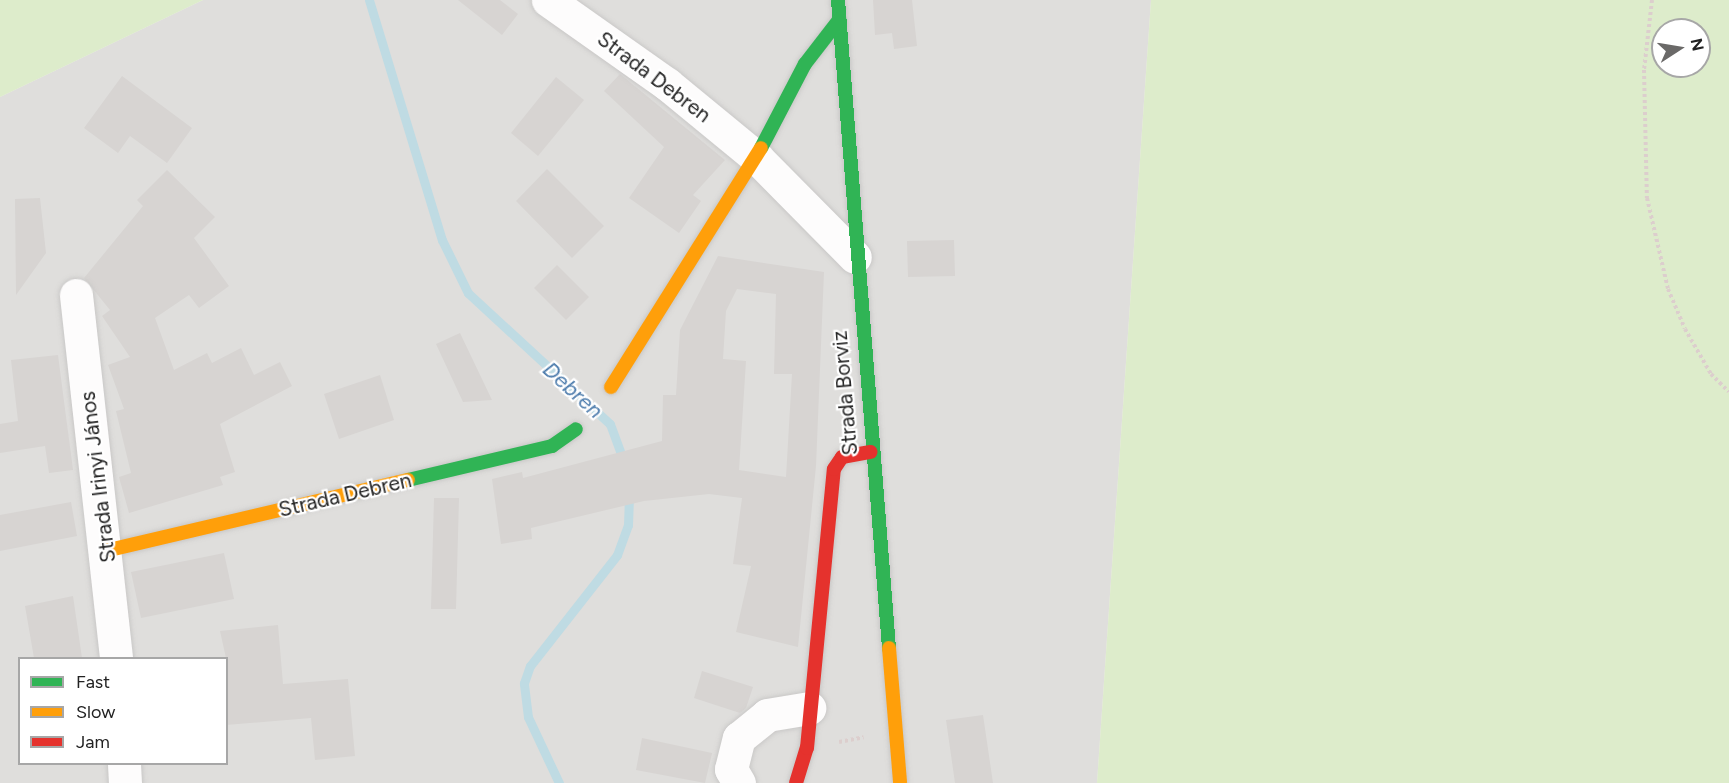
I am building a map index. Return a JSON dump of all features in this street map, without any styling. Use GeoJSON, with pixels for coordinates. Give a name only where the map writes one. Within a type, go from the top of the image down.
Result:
{"type":"FeatureCollection","features":[{"type":"Feature","properties":{"kind":"street","name":"Strada Debren"},"geometry":{"type":"LineString","coordinates":[[548,0],[668,84],[757,158],[855,257]]}},
{"type":"Feature","properties":{"kind":"street","name":"Strada Borviz"},"geometry":{"type":"LineString","coordinates":[[838,0],[855,257],[900,783]]}},
{"type":"Feature","properties":{"kind":"street"},"geometry":{"type":"LineString","coordinates":[[611,387],[757,158],[805,64],[839,20]]}},
{"type":"Feature","properties":{"kind":"street","name":"Strada Irinyi János"},"geometry":{"type":"LineString","coordinates":[[76,296],[109,550],[116,657]]}},
{"type":"Feature","properties":{"kind":"street","name":"Strada Debren"},"geometry":{"type":"LineString","coordinates":[[109,550],[552,446],[576,429]]}},
{"type":"Feature","properties":{"kind":"street"},"geometry":{"type":"LineString","coordinates":[[796,783],[807,748],[809,708],[834,470],[842,457],[871,452]]}},
{"type":"Feature","properties":{"kind":"street"},"geometry":{"type":"LineString","coordinates":[[739,783],[731,769],[739,738],[767,716],[809,708]]}},
{"type":"Feature","properties":{"kind":"street"},"geometry":{"type":"LineString","coordinates":[[124,765],[125,783]]}},
{"type":"Feature","properties":{"kind":"path"},"geometry":{"type":"LineString","coordinates":[[1652,0],[1644,70],[1647,198],[1668,289],[1685,329],[1711,374],[1729,392]]}},
{"type":"Feature","properties":{"kind":"path"},"geometry":{"type":"LineString","coordinates":[[830,744],[865,736]]}},
{"type":"Feature","properties":{"kind":"shaded area"},"geometry":{"type":"Polygon","coordinates":[[[203,0],[1151,0],[1097,783],[0,783],[0,97],[203,0]]]}},
{"type":"Feature","properties":{"kind":"green space"},"geometry":{"type":"Polygon","coordinates":[[[0,0],[203,0],[0,97],[0,0]]]}},
{"type":"Feature","properties":{"kind":"green space"},"geometry":{"type":"Polygon","coordinates":[[[1151,0],[1729,0],[1729,783],[1097,783],[1151,0]]]}},
{"type":"Feature","properties":{"kind":"building"},"geometry":{"type":"Polygon","coordinates":[[[458,0],[500,0],[518,14],[502,35],[458,0]]]}},
{"type":"Feature","properties":{"kind":"building"},"geometry":{"type":"Polygon","coordinates":[[[873,0],[912,0],[917,46],[894,49],[892,33],[875,35],[873,0]]]}},
{"type":"Feature","properties":{"kind":"building"},"geometry":{"type":"Polygon","coordinates":[[[620,74],[725,160],[693,195],[701,201],[679,233],[629,198],[664,147],[604,91],[620,74]]]}},
{"type":"Feature","properties":{"kind":"building"},"geometry":{"type":"Polygon","coordinates":[[[122,76],[192,128],[167,163],[130,136],[118,153],[84,128],[122,76]]]}},
{"type":"Feature","properties":{"kind":"building"},"geometry":{"type":"Polygon","coordinates":[[[556,77],[584,100],[538,156],[511,133],[556,77]]]}},
{"type":"Feature","properties":{"kind":"building"},"geometry":{"type":"Polygon","coordinates":[[[547,169],[604,226],[572,258],[516,201],[547,169]]]}},
{"type":"Feature","properties":{"kind":"building"},"geometry":{"type":"Polygon","coordinates":[[[167,170],[215,217],[194,238],[229,286],[199,308],[189,295],[155,318],[174,370],[207,353],[212,363],[241,348],[254,375],[280,362],[292,386],[220,424],[235,472],[220,477],[223,485],[129,513],[119,477],[131,473],[116,411],[124,409],[108,365],[130,357],[102,316],[110,310],[84,278],[143,206],[137,200],[167,170]]]}},
{"type":"Feature","properties":{"kind":"building"},"geometry":{"type":"Polygon","coordinates":[[[40,198],[46,253],[16,295],[15,199],[40,198]]]}},
{"type":"Feature","properties":{"kind":"building"},"geometry":{"type":"Polygon","coordinates":[[[954,240],[955,276],[908,277],[907,241],[954,240]]]}},
{"type":"Feature","properties":{"kind":"building"},"geometry":{"type":"Polygon","coordinates":[[[718,256],[824,272],[816,466],[798,647],[736,632],[751,566],[733,564],[742,498],[709,494],[644,501],[531,528],[532,539],[501,544],[492,479],[522,472],[523,478],[662,441],[663,395],[676,395],[680,330],[718,256]],[[737,289],[726,311],[723,359],[746,361],[739,470],[786,477],[792,374],[774,374],[776,294],[737,289]]]}},
{"type":"Feature","properties":{"kind":"building"},"geometry":{"type":"Polygon","coordinates":[[[557,265],[589,297],[566,320],[534,288],[557,265]]]}},
{"type":"Feature","properties":{"kind":"building"},"geometry":{"type":"Polygon","coordinates":[[[460,333],[492,400],[463,402],[436,344],[460,333]]]}},
{"type":"Feature","properties":{"kind":"building"},"geometry":{"type":"Polygon","coordinates":[[[58,355],[73,470],[49,473],[45,446],[0,453],[0,424],[18,421],[11,360],[58,355]]]}},
{"type":"Feature","properties":{"kind":"building"},"geometry":{"type":"Polygon","coordinates":[[[380,375],[394,420],[339,439],[324,394],[380,375]]]}},
{"type":"Feature","properties":{"kind":"building"},"geometry":{"type":"Polygon","coordinates":[[[434,498],[459,498],[456,609],[431,609],[434,498]]]}},
{"type":"Feature","properties":{"kind":"building"},"geometry":{"type":"Polygon","coordinates":[[[71,502],[77,536],[0,551],[0,515],[71,502]]]}},
{"type":"Feature","properties":{"kind":"building"},"geometry":{"type":"Polygon","coordinates":[[[224,553],[234,599],[141,618],[131,572],[224,553]]]}},
{"type":"Feature","properties":{"kind":"building"},"geometry":{"type":"Polygon","coordinates":[[[73,596],[82,657],[34,657],[25,606],[73,596]]]}},
{"type":"Feature","properties":{"kind":"building"},"geometry":{"type":"Polygon","coordinates":[[[278,625],[283,684],[348,679],[355,756],[315,760],[311,718],[228,725],[228,657],[226,657],[220,631],[278,625]]]}},
{"type":"Feature","properties":{"kind":"building"},"geometry":{"type":"Polygon","coordinates":[[[702,671],[753,687],[746,708],[740,713],[694,698],[702,671]]]}},
{"type":"Feature","properties":{"kind":"building"},"geometry":{"type":"Polygon","coordinates":[[[983,715],[993,783],[955,783],[946,720],[983,715]]]}},
{"type":"Feature","properties":{"kind":"building"},"geometry":{"type":"Polygon","coordinates":[[[642,738],[712,753],[705,783],[636,770],[642,738]]]}},
{"type":"Feature","properties":{"kind":"waterway","name":"Debren"},"geometry":{"type":"LineString","coordinates":[[369,0],[442,240],[468,293],[610,424],[624,462]]}},
{"type":"Feature","properties":{"kind":"waterway","name":"Debren"},"geometry":{"type":"LineString","coordinates":[[559,783],[528,717],[524,683],[530,666],[617,555],[628,525],[629,493]]}},
{"type":"Feature","properties":{"kind":"traffic: fast"},"geometry":{"type":"LineString","coordinates":[[838,0],[889,648]]}},
{"type":"Feature","properties":{"kind":"traffic: fast"},"geometry":{"type":"LineString","coordinates":[[761,148],[805,64],[839,20]]}},
{"type":"Feature","properties":{"kind":"traffic: fast"},"geometry":{"type":"LineString","coordinates":[[408,480],[552,446],[576,429]]}},
{"type":"Feature","properties":{"kind":"traffic: slow"},"geometry":{"type":"LineString","coordinates":[[611,387],[761,148]]}},
{"type":"Feature","properties":{"kind":"traffic: slow"},"geometry":{"type":"LineString","coordinates":[[109,550],[408,480]]}},
{"type":"Feature","properties":{"kind":"traffic: slow"},"geometry":{"type":"LineString","coordinates":[[889,648],[900,783]]}},
{"type":"Feature","properties":{"kind":"traffic: jam"},"geometry":{"type":"LineString","coordinates":[[796,783],[807,748],[834,469],[842,457],[871,452]]}}]}
